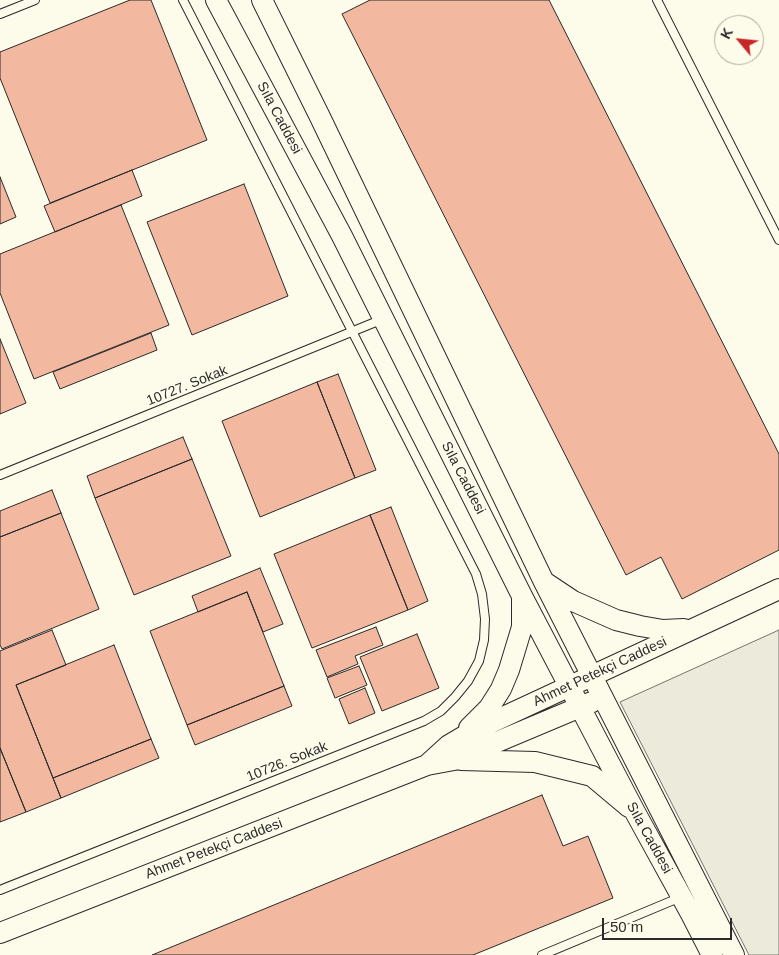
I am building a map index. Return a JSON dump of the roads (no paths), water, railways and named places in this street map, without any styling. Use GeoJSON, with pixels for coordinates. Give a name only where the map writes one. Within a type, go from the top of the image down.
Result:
{"type":"FeatureCollection","features":[{"type":"Feature","properties":{"kind":"street","name":"Sıla Caddesi"},"geometry":{"type":"LineString","coordinates":[[216,0],[342,236],[522,596],[712,955]]}},
{"type":"Feature","properties":{"kind":"street","name":"Sıla Caddesi"},"geometry":{"type":"LineString","coordinates":[[264,1],[544,582],[734,955]]}},
{"type":"Feature","properties":{"kind":"street"},"geometry":{"type":"LineString","coordinates":[[544,582],[573,601],[616,620],[663,630],[693,629]]}},
{"type":"Feature","properties":{"kind":"street","name":"Ahmet Petekçi Caddesi"},"geometry":{"type":"LineString","coordinates":[[451,752],[471,732],[779,590]]}},
{"type":"Feature","properties":{"kind":"street"},"geometry":{"type":"LineString","coordinates":[[451,752],[489,708],[501,690],[522,627],[522,596]]}},
{"type":"Feature","properties":{"kind":"street","name":"Ahmet Petekçi Caddesi"},"geometry":{"type":"LineString","coordinates":[[0,933],[427,765],[451,752],[580,707],[603,697]]}},
{"type":"Feature","properties":{"kind":"street"},"geometry":{"type":"LineString","coordinates":[[451,752],[535,762],[592,776],[635,812]]}},
{"type":"Feature","properties":{"kind":"lane"},"geometry":{"type":"LineString","coordinates":[[0,14],[35,0]]}},
{"type":"Feature","properties":{"kind":"lane","name":"10726. Sokak"},"geometry":{"type":"LineString","coordinates":[[0,890],[424,721],[441,711],[468,680],[479,661],[484,640],[485,619],[482,594],[476,574],[183,0]]}},
{"type":"Feature","properties":{"kind":"lane"},"geometry":{"type":"LineString","coordinates":[[657,0],[779,240]]}},
{"type":"Feature","properties":{"kind":"lane","name":"10727. Sokak"},"geometry":{"type":"LineString","coordinates":[[0,474],[383,319]]}},
{"type":"Feature","properties":{"kind":"lane"},"geometry":{"type":"LineString","coordinates":[[542,955],[682,897]]}}]}
